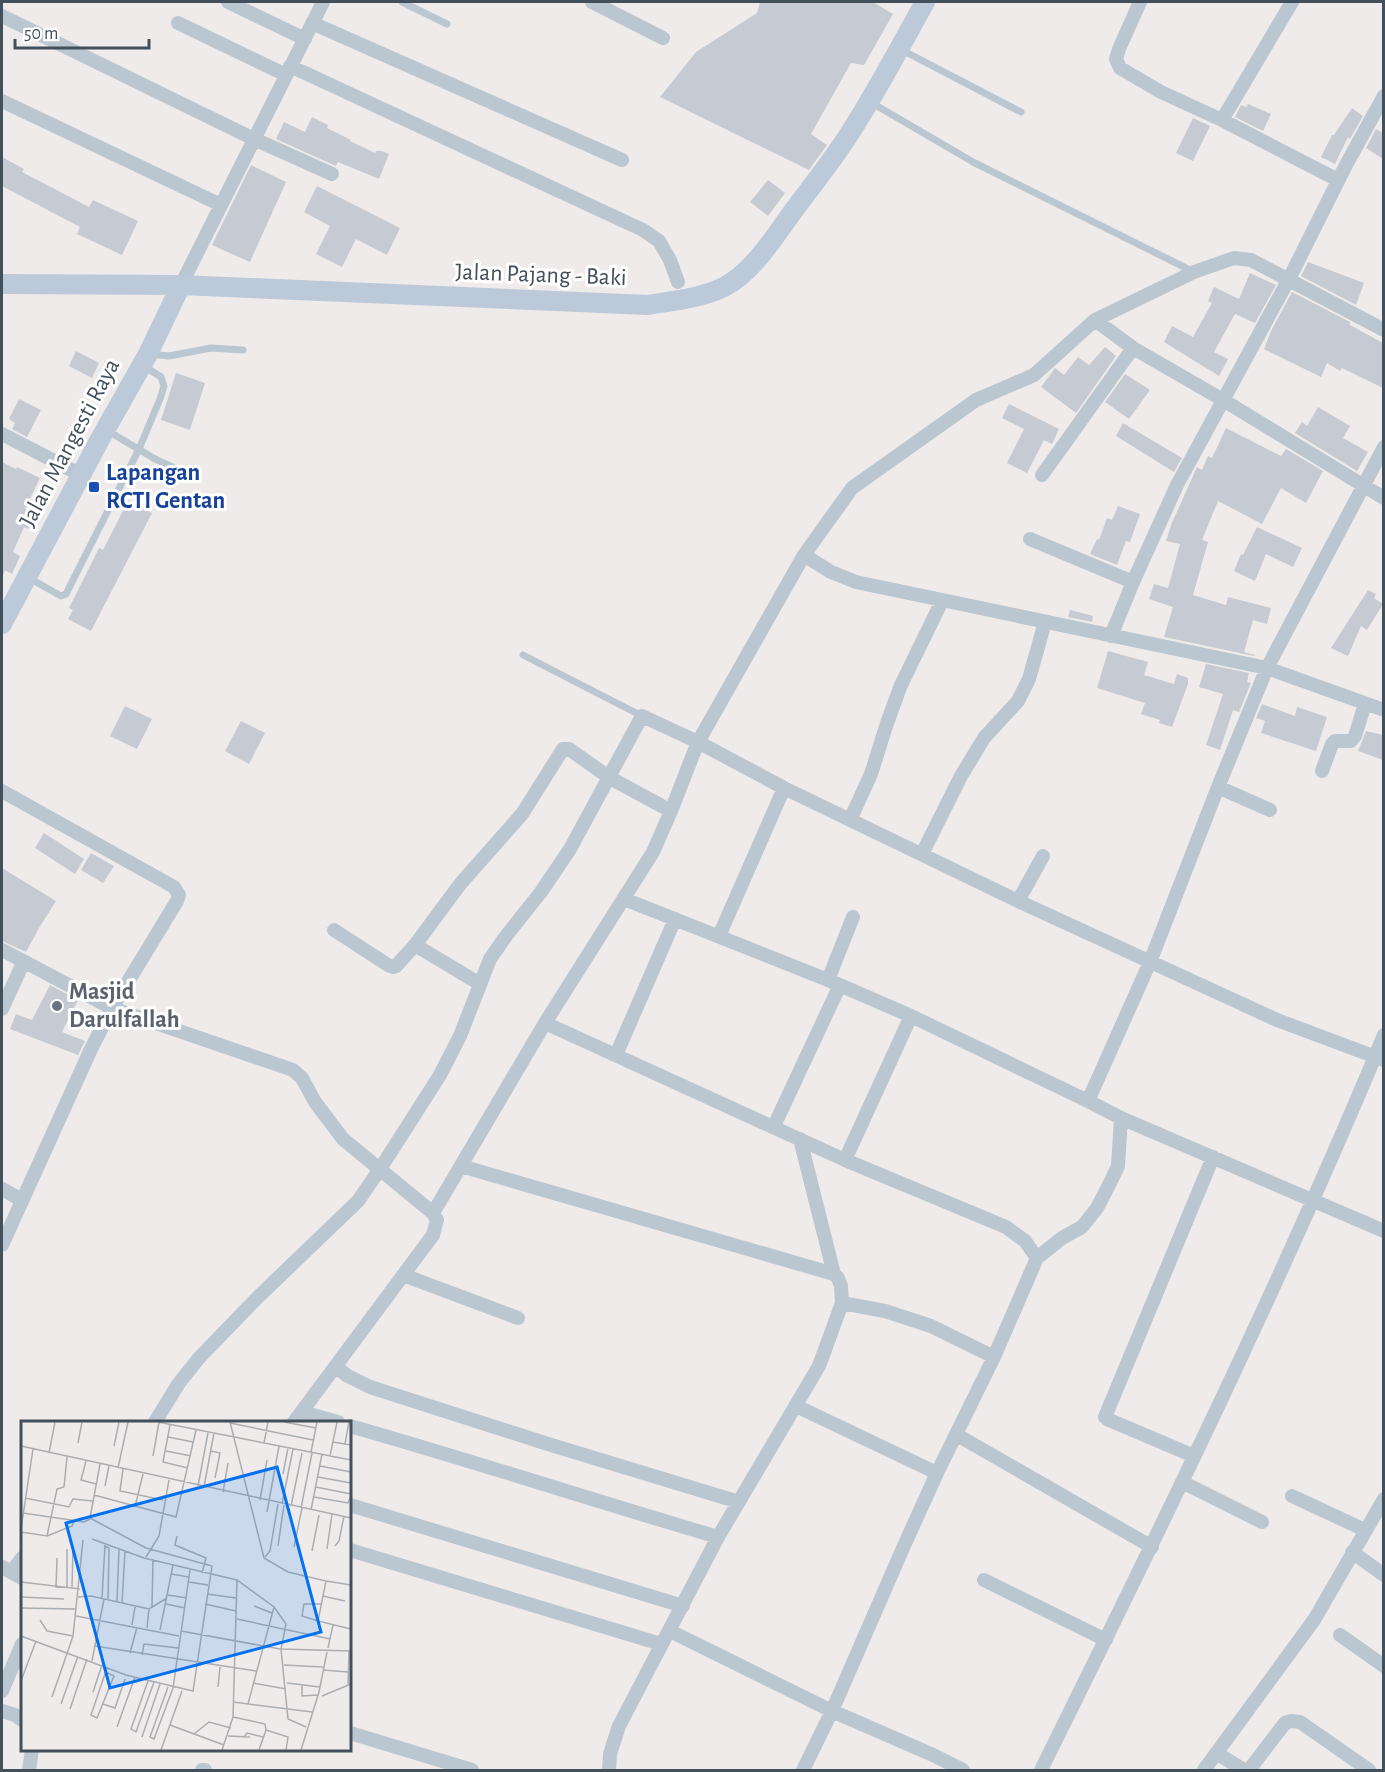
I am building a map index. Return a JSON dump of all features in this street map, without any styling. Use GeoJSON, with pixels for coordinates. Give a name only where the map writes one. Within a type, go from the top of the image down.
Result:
{"type":"FeatureCollection","features":[{"type":"Feature","properties":{"kind":"main road","name":"Jalan Pajang - Baki"},"geometry":{"type":"LineString","coordinates":[[2,284],[181,285],[648,304],[683,290],[722,288],[750,266],[768,246],[847,137],[900,49],[925,2]]}},
{"type":"Feature","properties":{"kind":"main road","name":"Jalan Mangesti Raya"},"geometry":{"type":"LineString","coordinates":[[3,620],[145,359],[181,285]]}},
{"type":"Feature","properties":{"kind":"street"},"geometry":{"type":"LineString","coordinates":[[228,2],[305,39]]}},
{"type":"Feature","properties":{"kind":"street"},"geometry":{"type":"LineString","coordinates":[[181,285],[323,2]]}},
{"type":"Feature","properties":{"kind":"street"},"geometry":{"type":"LineString","coordinates":[[592,2],[663,38]]}},
{"type":"Feature","properties":{"kind":"street"},"geometry":{"type":"LineString","coordinates":[[1140,2],[1119,49],[1116,59],[1120,68],[1161,92],[1222,120],[1338,180]]}},
{"type":"Feature","properties":{"kind":"street"},"geometry":{"type":"LineString","coordinates":[[1222,120],[1292,2]]}},
{"type":"Feature","properties":{"kind":"street"},"geometry":{"type":"LineString","coordinates":[[2,16],[254,140],[332,174]]}},
{"type":"Feature","properties":{"kind":"street"},"geometry":{"type":"LineString","coordinates":[[178,23],[643,230],[659,241],[683,290]]}},
{"type":"Feature","properties":{"kind":"street"},"geometry":{"type":"LineString","coordinates":[[312,23],[622,160]]}},
{"type":"Feature","properties":{"kind":"street"},"geometry":{"type":"LineString","coordinates":[[1111,636],[1177,485],[1289,279],[1383,96]]}},
{"type":"Feature","properties":{"kind":"street"},"geometry":{"type":"LineString","coordinates":[[2,101],[221,205]]}},
{"type":"Feature","properties":{"kind":"street"},"geometry":{"type":"LineString","coordinates":[[433,1213],[545,1023],[653,852],[698,742],[804,555],[852,488],[976,400],[1034,375],[1095,320],[1194,272],[1234,258],[1251,260],[1383,330]]}},
{"type":"Feature","properties":{"kind":"street"},"geometry":{"type":"LineString","coordinates":[[1095,320],[1132,348],[1223,400],[1383,498]]}},
{"type":"Feature","properties":{"kind":"street"},"geometry":{"type":"LineString","coordinates":[[1042,476],[1132,348]]}},
{"type":"Feature","properties":{"kind":"street"},"geometry":{"type":"LineString","coordinates":[[2,434],[81,475]]}},
{"type":"Feature","properties":{"kind":"street"},"geometry":{"type":"LineString","coordinates":[[1088,1101],[1150,962],[1267,668],[1383,447]]}},
{"type":"Feature","properties":{"kind":"street"},"geometry":{"type":"LineString","coordinates":[[1030,539],[1133,582]]}},
{"type":"Feature","properties":{"kind":"street"},"geometry":{"type":"LineString","coordinates":[[804,555],[831,572],[856,582],[1267,668],[1383,710]]}},
{"type":"Feature","properties":{"kind":"street"},"geometry":{"type":"LineString","coordinates":[[850,820],[871,774],[901,685],[942,601]]}},
{"type":"Feature","properties":{"kind":"street"},"geometry":{"type":"LineString","coordinates":[[922,854],[961,776],[984,738],[1018,701],[1029,679],[1045,622]]}},
{"type":"Feature","properties":{"kind":"street"},"geometry":{"type":"LineString","coordinates":[[1322,771],[1332,744],[1335,741],[1351,741],[1355,736],[1365,704]]}},
{"type":"Feature","properties":{"kind":"street"},"geometry":{"type":"LineString","coordinates":[[156,1421],[179,1383],[199,1358],[257,1298],[358,1201],[440,1075],[460,1036],[490,959],[541,892],[570,849],[642,716],[698,742],[784,788],[1018,901],[1277,1020],[1379,1059]]}},
{"type":"Feature","properties":{"kind":"street"},"geometry":{"type":"LineString","coordinates":[[334,930],[393,967],[396,966],[416,945],[461,883],[522,814],[563,749],[569,749],[610,778],[671,812]]}},
{"type":"Feature","properties":{"kind":"street"},"geometry":{"type":"LineString","coordinates":[[1218,787],[1270,810]]}},
{"type":"Feature","properties":{"kind":"street"},"geometry":{"type":"LineString","coordinates":[[719,936],[784,788]]}},
{"type":"Feature","properties":{"kind":"street"},"geometry":{"type":"LineString","coordinates":[[2,791],[177,890],[179,895],[112,1008],[91,1049],[2,1245]]}},
{"type":"Feature","properties":{"kind":"street"},"geometry":{"type":"LineString","coordinates":[[1018,901],[1043,856]]}},
{"type":"Feature","properties":{"kind":"street"},"geometry":{"type":"LineString","coordinates":[[624,899],[834,982],[911,1016],[1121,1118],[1383,1231]]}},
{"type":"Feature","properties":{"kind":"street"},"geometry":{"type":"LineString","coordinates":[[774,1126],[834,982],[853,917]]}},
{"type":"Feature","properties":{"kind":"street"},"geometry":{"type":"LineString","coordinates":[[616,1055],[675,919]]}},
{"type":"Feature","properties":{"kind":"street"},"geometry":{"type":"LineString","coordinates":[[416,945],[480,984]]}},
{"type":"Feature","properties":{"kind":"street"},"geometry":{"type":"LineString","coordinates":[[2,950],[112,1008],[293,1070],[299,1075],[315,1102],[343,1139],[433,1213],[437,1220],[433,1235],[298,1417],[330,1421]]}},
{"type":"Feature","properties":{"kind":"street"},"geometry":{"type":"LineString","coordinates":[[2,1009],[23,963]]}},
{"type":"Feature","properties":{"kind":"street"},"geometry":{"type":"LineString","coordinates":[[845,1160],[911,1016]]}},
{"type":"Feature","properties":{"kind":"street"},"geometry":{"type":"LineString","coordinates":[[545,1023],[845,1160],[1006,1227],[1025,1240],[1037,1258]]}},
{"type":"Feature","properties":{"kind":"street"},"geometry":{"type":"LineString","coordinates":[[1041,1770],[1152,1547],[1379,1059],[1383,1035]]}},
{"type":"Feature","properties":{"kind":"street"},"geometry":{"type":"LineString","coordinates":[[802,1770],[832,1711],[937,1473],[994,1357],[1037,1258],[1062,1238],[1082,1227],[1097,1208],[1118,1166],[1121,1118]]}},
{"type":"Feature","properties":{"kind":"street"},"geometry":{"type":"LineString","coordinates":[[609,1770],[610,1754],[619,1726],[738,1502],[819,1366],[842,1304],[841,1286],[834,1274],[800,1139]]}},
{"type":"Feature","properties":{"kind":"street"},"geometry":{"type":"LineString","coordinates":[[1194,1456],[1106,1417],[1213,1157]]}},
{"type":"Feature","properties":{"kind":"street"},"geometry":{"type":"LineString","coordinates":[[461,1166],[834,1274]]}},
{"type":"Feature","properties":{"kind":"street"},"geometry":{"type":"LineString","coordinates":[[2,1189],[22,1200]]}},
{"type":"Feature","properties":{"kind":"street"},"geometry":{"type":"LineString","coordinates":[[403,1275],[518,1318]]}},
{"type":"Feature","properties":{"kind":"street"},"geometry":{"type":"LineString","coordinates":[[842,1304],[885,1311],[931,1326],[994,1357]]}},
{"type":"Feature","properties":{"kind":"street"},"geometry":{"type":"LineString","coordinates":[[336,1366],[346,1375],[370,1387],[738,1502]]}},
{"type":"Feature","properties":{"kind":"street"},"geometry":{"type":"LineString","coordinates":[[796,1406],[937,1473]]}},
{"type":"Feature","properties":{"kind":"street"},"geometry":{"type":"LineString","coordinates":[[351,1426],[718,1538]]}},
{"type":"Feature","properties":{"kind":"street"},"geometry":{"type":"LineString","coordinates":[[957,1435],[1152,1547]]}},
{"type":"Feature","properties":{"kind":"street"},"geometry":{"type":"LineString","coordinates":[[1182,1482],[1262,1522]]}},
{"type":"Feature","properties":{"kind":"street"},"geometry":{"type":"LineString","coordinates":[[1292,1496],[1365,1530]]}},
{"type":"Feature","properties":{"kind":"street"},"geometry":{"type":"LineString","coordinates":[[1204,1770],[1218,1754],[1314,1620],[1383,1500]]}},
{"type":"Feature","properties":{"kind":"street"},"geometry":{"type":"LineString","coordinates":[[351,1505],[683,1606]]}},
{"type":"Feature","properties":{"kind":"street"},"geometry":{"type":"LineString","coordinates":[[351,1550],[662,1644]]}},
{"type":"Feature","properties":{"kind":"street"},"geometry":{"type":"LineString","coordinates":[[1352,1552],[1383,1575]]}},
{"type":"Feature","properties":{"kind":"street"},"geometry":{"type":"LineString","coordinates":[[12,1572],[21,1559]]}},
{"type":"Feature","properties":{"kind":"street"},"geometry":{"type":"LineString","coordinates":[[984,1580],[1106,1640]]}},
{"type":"Feature","properties":{"kind":"street"},"geometry":{"type":"LineString","coordinates":[[670,1631],[832,1711],[963,1770]]}},
{"type":"Feature","properties":{"kind":"street"},"geometry":{"type":"LineString","coordinates":[[1340,1635],[1383,1666]]}},
{"type":"Feature","properties":{"kind":"street"},"geometry":{"type":"LineString","coordinates":[[2,1691],[21,1646]]}},
{"type":"Feature","properties":{"kind":"street"},"geometry":{"type":"LineString","coordinates":[[2,1711],[21,1719]]}},
{"type":"Feature","properties":{"kind":"street"},"geometry":{"type":"LineString","coordinates":[[1249,1770],[1285,1723],[1295,1721],[1300,1722],[1369,1770]]}},
{"type":"Feature","properties":{"kind":"street"},"geometry":{"type":"LineString","coordinates":[[351,1733],[472,1770]]}},
{"type":"Feature","properties":{"kind":"street"},"geometry":{"type":"LineString","coordinates":[[29,1770],[32,1751]]}},
{"type":"Feature","properties":{"kind":"street"},"geometry":{"type":"LineString","coordinates":[[1218,1754],[1244,1770]]}},
{"type":"Feature","properties":{"kind":"lane"},"geometry":{"type":"LineString","coordinates":[[402,2],[447,24]]}},
{"type":"Feature","properties":{"kind":"lane"},"geometry":{"type":"LineString","coordinates":[[900,49],[1021,112]]}},
{"type":"Feature","properties":{"kind":"lane"},"geometry":{"type":"LineString","coordinates":[[869,101],[973,162],[1194,272]]}},
{"type":"Feature","properties":{"kind":"lane"},"geometry":{"type":"LineString","coordinates":[[145,359],[211,348],[243,350]]}},
{"type":"Feature","properties":{"kind":"lane"},"geometry":{"type":"LineString","coordinates":[[27,577],[61,596],[66,594],[139,449],[160,399],[164,386],[160,377],[145,359]]}},
{"type":"Feature","properties":{"kind":"lane"},"geometry":{"type":"LineString","coordinates":[[106,430],[196,478]]}},
{"type":"Feature","properties":{"kind":"lane"},"geometry":{"type":"LineString","coordinates":[[523,656],[642,716]]}},
{"type":"Feature","properties":{"kind":"building"},"geometry":{"type":"Polygon","coordinates":[[[760,2],[873,2],[893,14],[864,65],[851,63],[811,134],[827,145],[809,170],[660,97],[696,52],[757,13],[760,2]]]}},
{"type":"Feature","properties":{"kind":"building"},"geometry":{"type":"Polygon","coordinates":[[[1248,104],[1271,114],[1263,131],[1235,117],[1241,105],[1246,107],[1248,104]]]}},
{"type":"Feature","properties":{"kind":"building"},"geometry":{"type":"Polygon","coordinates":[[[1352,108],[1363,116],[1350,139],[1348,137],[1335,164],[1321,157],[1332,135],[1352,108]]]}},
{"type":"Feature","properties":{"kind":"building"},"geometry":{"type":"Polygon","coordinates":[[[312,117],[350,141],[375,153],[382,151],[389,154],[379,179],[338,162],[336,166],[276,139],[284,122],[305,132],[312,117]]]}},
{"type":"Feature","properties":{"kind":"building"},"geometry":{"type":"Polygon","coordinates":[[[1193,118],[1210,126],[1193,161],[1176,153],[1193,118]]]}},
{"type":"Feature","properties":{"kind":"building"},"geometry":{"type":"Polygon","coordinates":[[[1376,129],[1383,133],[1383,159],[1366,148],[1376,129]]]}},
{"type":"Feature","properties":{"kind":"building"},"geometry":{"type":"Polygon","coordinates":[[[2,157],[24,169],[22,172],[89,207],[93,200],[138,221],[122,255],[77,234],[80,227],[2,186],[2,157]]]}},
{"type":"Feature","properties":{"kind":"building"},"geometry":{"type":"Polygon","coordinates":[[[251,165],[286,182],[250,262],[212,245],[251,165]]]}},
{"type":"Feature","properties":{"kind":"building"},"geometry":{"type":"Polygon","coordinates":[[[768,180],[785,193],[768,216],[750,202],[768,180]]]}},
{"type":"Feature","properties":{"kind":"building"},"geometry":{"type":"Polygon","coordinates":[[[317,186],[400,228],[387,255],[356,239],[342,267],[316,254],[330,226],[304,212],[317,186]]]}},
{"type":"Feature","properties":{"kind":"building"},"geometry":{"type":"Polygon","coordinates":[[[1308,262],[1364,283],[1356,305],[1301,276],[1308,262]]]}},
{"type":"Feature","properties":{"kind":"building"},"geometry":{"type":"Polygon","coordinates":[[[1250,273],[1276,285],[1255,323],[1235,314],[1214,352],[1228,359],[1219,376],[1164,342],[1172,326],[1193,337],[1212,303],[1208,301],[1214,287],[1239,299],[1250,273]]]}},
{"type":"Feature","properties":{"kind":"building"},"geometry":{"type":"Polygon","coordinates":[[[1292,292],[1350,322],[1350,325],[1383,343],[1383,388],[1342,368],[1340,371],[1327,363],[1321,377],[1264,349],[1292,292]]]}},
{"type":"Feature","properties":{"kind":"building"},"geometry":{"type":"Polygon","coordinates":[[[1105,347],[1116,356],[1076,413],[1041,387],[1055,368],[1064,375],[1078,357],[1089,365],[1105,347]]]}},
{"type":"Feature","properties":{"kind":"building"},"geometry":{"type":"Polygon","coordinates":[[[76,351],[99,363],[92,378],[69,366],[76,351]]]}},
{"type":"Feature","properties":{"kind":"building"},"geometry":{"type":"Polygon","coordinates":[[[176,373],[205,383],[190,430],[161,420],[176,373]]]}},
{"type":"Feature","properties":{"kind":"building"},"geometry":{"type":"Polygon","coordinates":[[[1125,374],[1150,390],[1129,419],[1105,402],[1125,374]]]}},
{"type":"Feature","properties":{"kind":"building"},"geometry":{"type":"Polygon","coordinates":[[[19,399],[41,410],[27,437],[12,429],[15,423],[9,419],[19,399]]]}},
{"type":"Feature","properties":{"kind":"building"},"geometry":{"type":"Polygon","coordinates":[[[1009,404],[1059,429],[1052,444],[1044,440],[1027,473],[1007,463],[1024,429],[1002,418],[1009,404]]]}},
{"type":"Feature","properties":{"kind":"building"},"geometry":{"type":"Polygon","coordinates":[[[1318,407],[1350,426],[1343,438],[1368,452],[1357,471],[1295,433],[1302,422],[1307,426],[1318,407]]]}},
{"type":"Feature","properties":{"kind":"building"},"geometry":{"type":"Polygon","coordinates":[[[1123,423],[1182,458],[1174,472],[1116,436],[1123,423]]]}},
{"type":"Feature","properties":{"kind":"building"},"geometry":{"type":"Polygon","coordinates":[[[1226,428],[1281,456],[1286,449],[1323,471],[1306,503],[1281,488],[1262,524],[1218,501],[1202,540],[1208,542],[1193,595],[1226,605],[1228,597],[1271,608],[1267,624],[1253,620],[1244,652],[1254,656],[1164,637],[1173,607],[1149,599],[1154,584],[1168,588],[1180,544],[1166,541],[1171,525],[1197,467],[1202,470],[1208,456],[1212,458],[1226,428]]]}},
{"type":"Feature","properties":{"kind":"building"},"geometry":{"type":"Polygon","coordinates":[[[2,462],[40,478],[25,509],[35,513],[28,529],[24,527],[13,552],[20,556],[12,574],[5,570],[2,577],[2,462]]]}},
{"type":"Feature","properties":{"kind":"building"},"geometry":{"type":"Polygon","coordinates":[[[128,501],[152,513],[91,631],[68,619],[73,610],[69,608],[99,548],[103,550],[128,501]]]}},
{"type":"Feature","properties":{"kind":"building"},"geometry":{"type":"Polygon","coordinates":[[[1118,506],[1140,514],[1130,542],[1126,541],[1117,565],[1090,554],[1097,539],[1099,540],[1107,518],[1112,520],[1118,506]]]}},
{"type":"Feature","properties":{"kind":"building"},"geometry":{"type":"Polygon","coordinates":[[[1257,527],[1302,548],[1293,567],[1266,554],[1255,581],[1234,571],[1257,527]]]}},
{"type":"Feature","properties":{"kind":"building"},"geometry":{"type":"Polygon","coordinates":[[[1368,590],[1376,594],[1374,598],[1383,604],[1367,630],[1361,626],[1348,656],[1331,648],[1368,590]]]}},
{"type":"Feature","properties":{"kind":"building"},"geometry":{"type":"Polygon","coordinates":[[[1070,610],[1093,616],[1092,622],[1068,617],[1070,610]]]}},
{"type":"Feature","properties":{"kind":"building"},"geometry":{"type":"Polygon","coordinates":[[[1108,651],[1148,662],[1144,675],[1174,684],[1177,674],[1188,678],[1188,684],[1172,727],[1159,723],[1160,720],[1141,714],[1145,703],[1097,688],[1108,651]]]}},
{"type":"Feature","properties":{"kind":"building"},"geometry":{"type":"Polygon","coordinates":[[[1206,664],[1249,673],[1247,682],[1251,683],[1239,712],[1233,710],[1220,750],[1206,745],[1223,694],[1199,687],[1206,664]]]}},
{"type":"Feature","properties":{"kind":"building"},"geometry":{"type":"Polygon","coordinates":[[[1262,704],[1295,716],[1297,707],[1327,717],[1316,751],[1261,733],[1265,721],[1256,718],[1262,704]]]}},
{"type":"Feature","properties":{"kind":"building"},"geometry":{"type":"Polygon","coordinates":[[[125,706],[152,719],[137,749],[110,736],[125,706]]]}},
{"type":"Feature","properties":{"kind":"building"},"geometry":{"type":"Polygon","coordinates":[[[241,721],[265,733],[249,764],[225,751],[241,721]]]}},
{"type":"Feature","properties":{"kind":"building"},"geometry":{"type":"Polygon","coordinates":[[[1366,731],[1383,735],[1383,760],[1358,751],[1366,731]]]}},
{"type":"Feature","properties":{"kind":"building"},"geometry":{"type":"Polygon","coordinates":[[[44,833],[84,859],[75,874],[35,848],[44,833]]]}},
{"type":"Feature","properties":{"kind":"building"},"geometry":{"type":"Polygon","coordinates":[[[91,853],[114,866],[103,883],[81,870],[91,853]]]}},
{"type":"Feature","properties":{"kind":"building"},"geometry":{"type":"Polygon","coordinates":[[[2,868],[56,901],[26,952],[2,941],[2,868]]]}},
{"type":"Feature","properties":{"kind":"building"},"geometry":{"type":"Polygon","coordinates":[[[50,985],[78,1000],[62,1032],[85,1041],[78,1055],[10,1029],[16,1014],[32,1020],[50,985]]]}},
{"type":"Feature","properties":{"kind":"place","name":"Lapangan RCTI Gentan"},"geometry":{"type":"Point","coordinates":[94,487]}},
{"type":"Feature","properties":{"kind":"place","name":"Masjid Darulfallah"},"geometry":{"type":"Point","coordinates":[57,1006]}}]}
